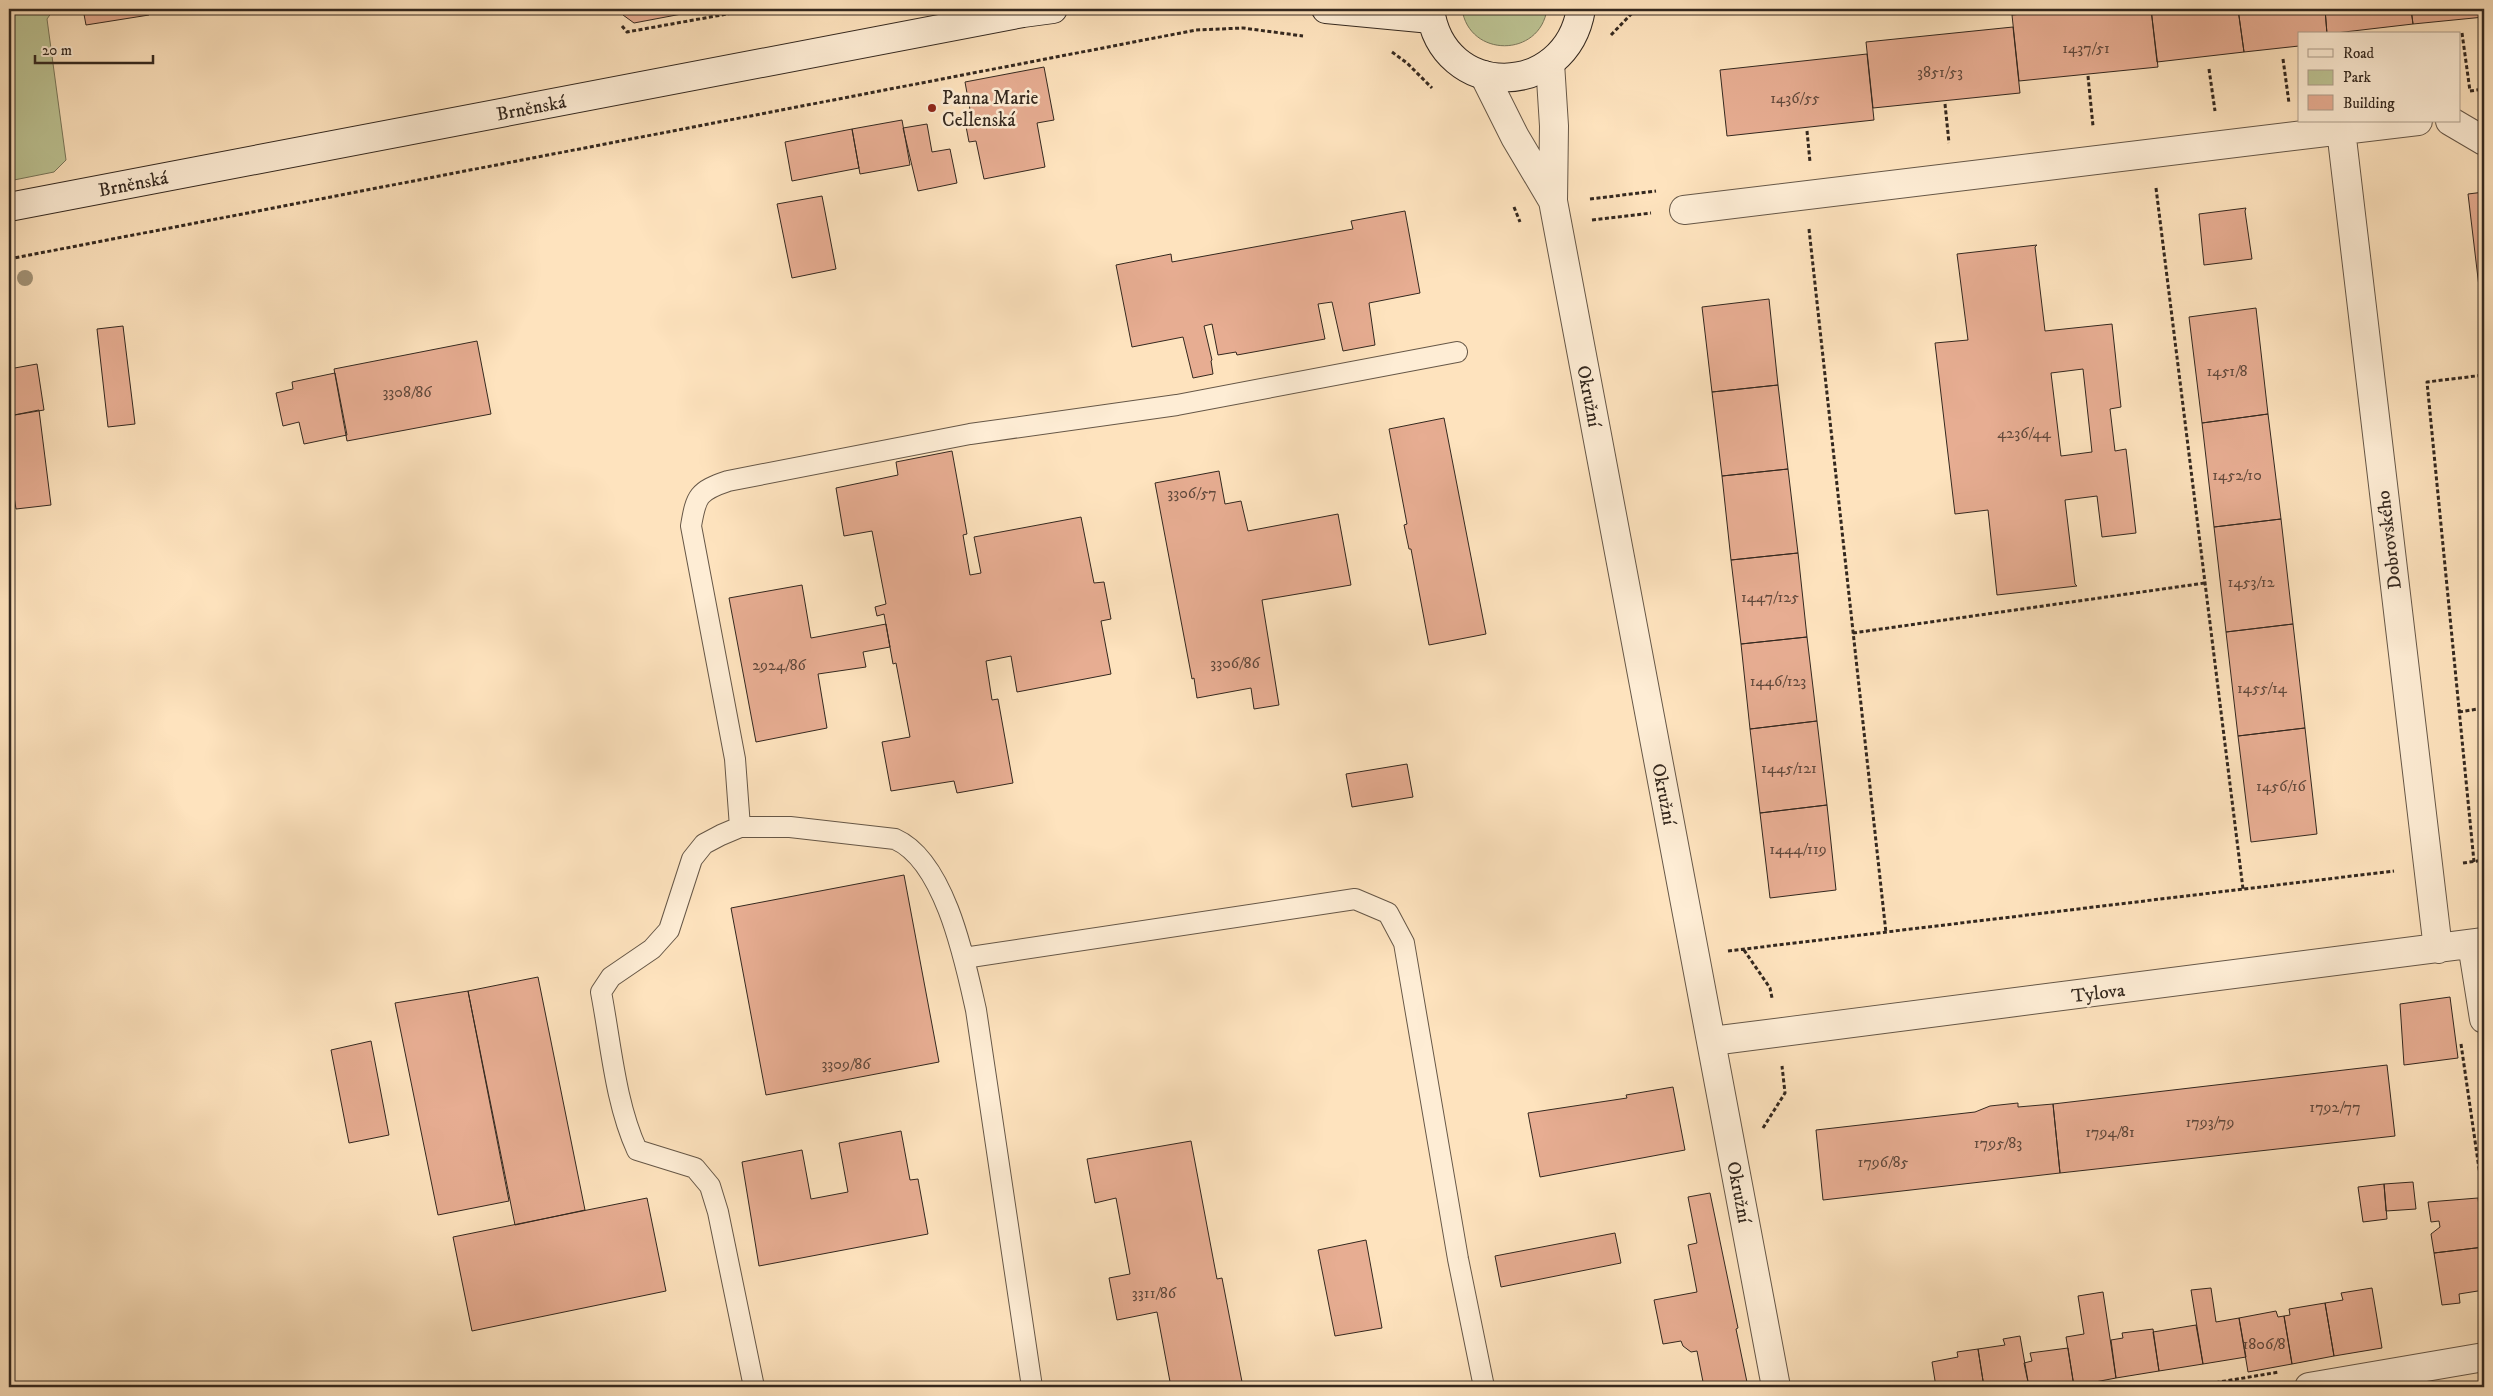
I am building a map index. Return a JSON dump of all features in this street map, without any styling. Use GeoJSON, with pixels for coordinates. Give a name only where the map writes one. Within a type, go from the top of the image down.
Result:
{"type":"FeatureCollection","features":[{"type":"Feature","properties":{"kind":"street","name":"Brněnská"},"geometry":{"type":"LineString","coordinates":[[9,207],[996,18],[1053,9]]}},
{"type":"Feature","properties":{"kind":"street"},"geometry":{"type":"LineString","coordinates":[[1326,9],[1430,14],[1438,38],[1450,55],[1466,67],[1484,75],[1507,78],[1519,77],[1540,70],[1550,63],[1571,39],[1581,9]]}},
{"type":"Feature","properties":{"kind":"street","name":"Okružní"},"geometry":{"type":"LineString","coordinates":[[1550,63],[1554,126],[1553,202],[1776,1387]]}},
{"type":"Feature","properties":{"kind":"street","name":"Okružní"},"geometry":{"type":"LineString","coordinates":[[1484,75],[1515,137],[1553,202]]}},
{"type":"Feature","properties":{"kind":"street"},"geometry":{"type":"LineString","coordinates":[[1684,210],[2409,122]]}},
{"type":"Feature","properties":{"kind":"street"},"geometry":{"type":"LineString","coordinates":[[2452,122],[2484,141]]}},
{"type":"Feature","properties":{"kind":"street","name":"Dobrovského"},"geometry":{"type":"LineString","coordinates":[[2341,130],[2438,948]]}},
{"type":"Feature","properties":{"kind":"street"},"geometry":{"type":"LineString","coordinates":[[2478,943],[2484,1019]]}},
{"type":"Feature","properties":{"kind":"street","name":"Tylova"},"geometry":{"type":"LineString","coordinates":[[1712,1041],[2478,943]]}},
{"type":"Feature","properties":{"kind":"street"},"geometry":{"type":"LineString","coordinates":[[2310,1387],[2484,1357]]}},
{"type":"Feature","properties":{"kind":"lane"},"geometry":{"type":"LineString","coordinates":[[740,827],[735,759],[691,526],[696,499],[709,487],[728,481],[970,434],[1177,405],[1457,352]]}},
{"type":"Feature","properties":{"kind":"lane"},"geometry":{"type":"LineString","coordinates":[[754,1387],[720,1220],[710,1186],[695,1168],[637,1150],[628,1130],[621,1102],[601,992],[611,977],[652,949],[669,930],[692,859],[704,844],[740,827],[790,827],[895,839],[908,845],[940,889],[964,958],[976,1010],[1032,1387]]}},
{"type":"Feature","properties":{"kind":"lane"},"geometry":{"type":"LineString","coordinates":[[964,958],[1355,899],[1388,913],[1404,943],[1458,1259],[1484,1387]]}},
{"type":"Feature","properties":{"kind":"path"},"geometry":{"type":"LineString","coordinates":[[622,26],[627,32],[755,9]]}},
{"type":"Feature","properties":{"kind":"path"},"geometry":{"type":"LineString","coordinates":[[1609,38],[1614,30],[1636,9]]}},
{"type":"Feature","properties":{"kind":"path"},"geometry":{"type":"LineString","coordinates":[[9,259],[1196,30],[1244,28],[1310,37]]}},
{"type":"Feature","properties":{"kind":"path"},"geometry":{"type":"LineString","coordinates":[[2462,33],[2470,91]]}},
{"type":"Feature","properties":{"kind":"path"},"geometry":{"type":"LineString","coordinates":[[1389,50],[1407,62],[1436,91]]}},
{"type":"Feature","properties":{"kind":"path"},"geometry":{"type":"LineString","coordinates":[[2283,58],[2289,105]]}},
{"type":"Feature","properties":{"kind":"path"},"geometry":{"type":"LineString","coordinates":[[2209,69],[2215,115]]}},
{"type":"Feature","properties":{"kind":"path"},"geometry":{"type":"LineString","coordinates":[[2088,76],[2094,130]]}},
{"type":"Feature","properties":{"kind":"path"},"geometry":{"type":"LineString","coordinates":[[2465,91],[2484,89]]}},
{"type":"Feature","properties":{"kind":"path"},"geometry":{"type":"LineString","coordinates":[[1945,104],[1950,149]]}},
{"type":"Feature","properties":{"kind":"path"},"geometry":{"type":"LineString","coordinates":[[1807,131],[1811,168]]}},
{"type":"Feature","properties":{"kind":"path"},"geometry":{"type":"LineString","coordinates":[[2152,152],[2243,889]]}},
{"type":"Feature","properties":{"kind":"path"},"geometry":{"type":"LineString","coordinates":[[1590,199],[1664,190]]}},
{"type":"Feature","properties":{"kind":"path"},"geometry":{"type":"LineString","coordinates":[[1805,194],[1886,933]]}},
{"type":"Feature","properties":{"kind":"path"},"geometry":{"type":"LineString","coordinates":[[1592,220],[1684,210]]}},
{"type":"Feature","properties":{"kind":"path"},"geometry":{"type":"LineString","coordinates":[[2474,862],[2427,382],[2484,375]]}},
{"type":"Feature","properties":{"kind":"path"},"geometry":{"type":"LineString","coordinates":[[1853,633],[2205,583]]}},
{"type":"Feature","properties":{"kind":"path"},"geometry":{"type":"LineString","coordinates":[[2459,712],[2484,708]]}},
{"type":"Feature","properties":{"kind":"path"},"geometry":{"type":"LineString","coordinates":[[1726,952],[2484,860]]}},
{"type":"Feature","properties":{"kind":"path"},"geometry":{"type":"LineString","coordinates":[[1744,950],[1770,988],[1785,1094],[1760,1133]]}},
{"type":"Feature","properties":{"kind":"path"},"geometry":{"type":"LineString","coordinates":[[2461,1042],[2484,1203]]}},
{"type":"Feature","properties":{"kind":"green space"},"geometry":{"type":"Polygon","coordinates":[[[9,9],[54,9],[47,19],[66,160],[54,172],[9,181],[9,9]]]}},
{"type":"Feature","properties":{"kind":"green space"},"geometry":{"type":"Polygon","coordinates":[[[1462,9],[1547,9],[1542,25],[1532,37],[1519,43],[1505,46],[1490,43],[1477,37],[1467,25],[1462,9]]]}},
{"type":"Feature","properties":{"kind":"building"},"geometry":{"type":"Polygon","coordinates":[[[83,9],[148,9],[149,15],[86,25],[83,9]]]}},
{"type":"Feature","properties":{"kind":"building"},"geometry":{"type":"Polygon","coordinates":[[[622,9],[708,9],[634,23],[623,15],[622,9]]]}},
{"type":"Feature","properties":{"kind":"building"},"geometry":{"type":"Polygon","coordinates":[[[2073,9],[2151,9],[2158,67],[2019,81],[2012,15],[2073,9]]]}},
{"type":"Feature","properties":{"kind":"building"},"geometry":{"type":"Polygon","coordinates":[[[2151,9],[2238,9],[2244,52],[2157,62],[2151,9]]]}},
{"type":"Feature","properties":{"kind":"building"},"geometry":{"type":"Polygon","coordinates":[[[2238,9],[2325,9],[2327,32],[2298,32],[2298,46],[2244,52],[2238,9]]]}},
{"type":"Feature","properties":{"kind":"building"},"geometry":{"type":"Polygon","coordinates":[[[2325,9],[2411,9],[2413,24],[2344,32],[2327,32],[2325,9]]]}},
{"type":"Feature","properties":{"kind":"building"},"geometry":{"type":"Polygon","coordinates":[[[2411,9],[2484,9],[2484,17],[2413,24],[2411,9]]]}},
{"type":"Feature","properties":{"kind":"building"},"geometry":{"type":"Polygon","coordinates":[[[2013,27],[2020,93],[1873,108],[1866,42],[2013,27]]]}},
{"type":"Feature","properties":{"kind":"building"},"geometry":{"type":"Polygon","coordinates":[[[1867,54],[1874,120],[1727,136],[1720,70],[1867,54]]]}},
{"type":"Feature","properties":{"kind":"building"},"geometry":{"type":"Polygon","coordinates":[[[1044,67],[1054,120],[1037,123],[1045,167],[984,179],[976,141],[969,142],[964,116],[971,115],[965,82],[1044,67]]]}},
{"type":"Feature","properties":{"kind":"building"},"geometry":{"type":"Polygon","coordinates":[[[902,120],[910,165],[860,174],[852,129],[902,120]]]}},
{"type":"Feature","properties":{"kind":"building"},"geometry":{"type":"Polygon","coordinates":[[[927,124],[932,152],[950,149],[957,183],[918,191],[903,128],[927,124]]]}},
{"type":"Feature","properties":{"kind":"building"},"geometry":{"type":"Polygon","coordinates":[[[852,129],[859,168],[792,181],[785,142],[852,129]]]}},
{"type":"Feature","properties":{"kind":"building"},"geometry":{"type":"Polygon","coordinates":[[[2484,192],[2484,329],[2468,194],[2484,192]]]}},
{"type":"Feature","properties":{"kind":"building"},"geometry":{"type":"Polygon","coordinates":[[[822,196],[836,269],[792,278],[777,204],[822,196]]]}},
{"type":"Feature","properties":{"kind":"building"},"geometry":{"type":"Polygon","coordinates":[[[2246,208],[2252,259],[2204,265],[2199,214],[2246,208]]]}},
{"type":"Feature","properties":{"kind":"building"},"geometry":{"type":"Polygon","coordinates":[[[1405,211],[1420,293],[1369,303],[1375,345],[1343,351],[1332,302],[1318,304],[1325,339],[1237,355],[1236,352],[1218,355],[1212,324],[1204,326],[1212,360],[1213,374],[1193,378],[1183,337],[1132,347],[1116,265],[1171,254],[1172,262],[1353,229],[1351,221],[1405,211]]]}},
{"type":"Feature","properties":{"kind":"building"},"geometry":{"type":"Polygon","coordinates":[[[2037,245],[2035,247],[2045,331],[2112,324],[2121,407],[2110,409],[2115,451],[2126,449],[2136,533],[2102,537],[2097,496],[2065,500],[2075,584],[2077,586],[1997,595],[1988,510],[1955,514],[1935,343],[1968,340],[1957,254],[2037,245]],[[2083,369],[2051,373],[2061,456],[2092,452],[2083,369]]]}},
{"type":"Feature","properties":{"kind":"building"},"geometry":{"type":"Polygon","coordinates":[[[1769,299],[1778,385],[1712,392],[1702,307],[1769,299]]]}},
{"type":"Feature","properties":{"kind":"building"},"geometry":{"type":"Polygon","coordinates":[[[2256,308],[2268,414],[2202,423],[2189,317],[2256,308]]]}},
{"type":"Feature","properties":{"kind":"building"},"geometry":{"type":"Polygon","coordinates":[[[123,326],[135,424],[108,427],[97,329],[123,326]]]}},
{"type":"Feature","properties":{"kind":"building"},"geometry":{"type":"Polygon","coordinates":[[[477,341],[491,414],[347,441],[334,369],[477,341]]]}},
{"type":"Feature","properties":{"kind":"building"},"geometry":{"type":"Polygon","coordinates":[[[37,364],[44,410],[9,416],[9,369],[37,364]]]}},
{"type":"Feature","properties":{"kind":"building"},"geometry":{"type":"Polygon","coordinates":[[[335,373],[347,435],[304,444],[299,422],[283,426],[276,393],[293,389],[292,382],[335,373]]]}},
{"type":"Feature","properties":{"kind":"building"},"geometry":{"type":"Polygon","coordinates":[[[1778,385],[1788,469],[1722,476],[1712,392],[1778,385]]]}},
{"type":"Feature","properties":{"kind":"building"},"geometry":{"type":"Polygon","coordinates":[[[39,410],[51,505],[16,509],[9,465],[9,416],[39,410]]]}},
{"type":"Feature","properties":{"kind":"building"},"geometry":{"type":"Polygon","coordinates":[[[2268,414],[2281,519],[2214,527],[2202,423],[2268,414]]]}},
{"type":"Feature","properties":{"kind":"building"},"geometry":{"type":"Polygon","coordinates":[[[1444,418],[1486,634],[1429,645],[1411,549],[1409,549],[1404,525],[1407,524],[1389,429],[1444,418]]]}},
{"type":"Feature","properties":{"kind":"building"},"geometry":{"type":"Polygon","coordinates":[[[952,451],[967,534],[963,535],[970,575],[981,573],[974,537],[1081,517],[1094,583],[1104,582],[1111,619],[1101,621],[1111,674],[1017,692],[1011,656],[986,661],[992,700],[998,699],[1013,783],[957,793],[954,781],[891,791],[882,742],[910,737],[896,663],[893,664],[884,614],[877,616],[875,607],[886,604],[872,531],[844,536],[836,488],[898,475],[896,462],[952,451]]]}},
{"type":"Feature","properties":{"kind":"building"},"geometry":{"type":"Polygon","coordinates":[[[1788,469],[1798,553],[1731,560],[1722,476],[1788,469]]]}},
{"type":"Feature","properties":{"kind":"building"},"geometry":{"type":"Polygon","coordinates":[[[1219,471],[1225,504],[1241,501],[1248,531],[1338,514],[1351,585],[1262,600],[1279,705],[1254,709],[1251,688],[1197,698],[1194,678],[1192,679],[1155,483],[1219,471]]]}},
{"type":"Feature","properties":{"kind":"building"},"geometry":{"type":"Polygon","coordinates":[[[2281,519],[2293,624],[2226,632],[2214,527],[2281,519]]]}},
{"type":"Feature","properties":{"kind":"building"},"geometry":{"type":"Polygon","coordinates":[[[1798,553],[1807,637],[1741,644],[1731,560],[1798,553]]]}},
{"type":"Feature","properties":{"kind":"building"},"geometry":{"type":"Polygon","coordinates":[[[802,585],[811,638],[886,624],[890,647],[863,652],[866,667],[818,674],[827,728],[756,742],[729,598],[802,585]]]}},
{"type":"Feature","properties":{"kind":"building"},"geometry":{"type":"Polygon","coordinates":[[[2293,624],[2305,728],[2238,736],[2226,632],[2293,624]]]}},
{"type":"Feature","properties":{"kind":"building"},"geometry":{"type":"Polygon","coordinates":[[[1807,637],[1817,721],[1750,729],[1741,644],[1807,637]]]}},
{"type":"Feature","properties":{"kind":"building"},"geometry":{"type":"Polygon","coordinates":[[[1817,721],[1827,805],[1760,813],[1750,729],[1817,721]]]}},
{"type":"Feature","properties":{"kind":"building"},"geometry":{"type":"Polygon","coordinates":[[[2305,728],[2317,834],[2251,842],[2238,736],[2305,728]]]}},
{"type":"Feature","properties":{"kind":"building"},"geometry":{"type":"Polygon","coordinates":[[[1407,764],[1413,797],[1352,807],[1346,774],[1407,764]]]}},
{"type":"Feature","properties":{"kind":"building"},"geometry":{"type":"Polygon","coordinates":[[[1827,805],[1836,890],[1770,898],[1760,813],[1827,805]]]}},
{"type":"Feature","properties":{"kind":"building"},"geometry":{"type":"Polygon","coordinates":[[[904,875],[939,1062],[766,1095],[731,908],[904,875]]]}},
{"type":"Feature","properties":{"kind":"building"},"geometry":{"type":"Polygon","coordinates":[[[538,977],[585,1210],[515,1225],[468,991],[538,977]]]}},
{"type":"Feature","properties":{"kind":"building"},"geometry":{"type":"Polygon","coordinates":[[[468,991],[509,1201],[438,1215],[395,1003],[468,991]]]}},
{"type":"Feature","properties":{"kind":"building"},"geometry":{"type":"Polygon","coordinates":[[[2450,997],[2458,1058],[2404,1065],[2400,1004],[2450,997]]]}},
{"type":"Feature","properties":{"kind":"building"},"geometry":{"type":"Polygon","coordinates":[[[371,1041],[389,1135],[349,1143],[331,1050],[371,1041]]]}},
{"type":"Feature","properties":{"kind":"building"},"geometry":{"type":"Polygon","coordinates":[[[2387,1065],[2395,1136],[2060,1173],[2053,1104],[2387,1065]]]}},
{"type":"Feature","properties":{"kind":"building"},"geometry":{"type":"Polygon","coordinates":[[[1673,1087],[1685,1150],[1540,1177],[1528,1113],[1627,1098],[1626,1095],[1673,1087]]]}},
{"type":"Feature","properties":{"kind":"building"},"geometry":{"type":"Polygon","coordinates":[[[2018,1103],[2018,1107],[2053,1104],[2060,1173],[1823,1200],[1816,1130],[1975,1112],[1990,1106],[2018,1103]]]}},
{"type":"Feature","properties":{"kind":"building"},"geometry":{"type":"Polygon","coordinates":[[[901,1131],[910,1180],[918,1179],[928,1234],[759,1266],[742,1162],[802,1150],[811,1199],[848,1192],[839,1143],[901,1131]]]}},
{"type":"Feature","properties":{"kind":"building"},"geometry":{"type":"Polygon","coordinates":[[[1191,1141],[1217,1279],[1222,1278],[1243,1387],[1171,1387],[1157,1312],[1117,1320],[1109,1278],[1130,1274],[1116,1198],[1095,1203],[1087,1159],[1191,1141]]]}},
{"type":"Feature","properties":{"kind":"building"},"geometry":{"type":"Polygon","coordinates":[[[2413,1182],[2416,1209],[2386,1211],[2384,1184],[2413,1182]]]}},
{"type":"Feature","properties":{"kind":"building"},"geometry":{"type":"Polygon","coordinates":[[[2384,1184],[2387,1219],[2363,1222],[2358,1187],[2384,1184]]]}},
{"type":"Feature","properties":{"kind":"building"},"geometry":{"type":"Polygon","coordinates":[[[1710,1193],[1738,1328],[1736,1329],[1748,1387],[1704,1387],[1697,1351],[1691,1352],[1683,1346],[1681,1341],[1663,1344],[1654,1300],[1697,1292],[1688,1245],[1697,1243],[1688,1197],[1710,1193]]]}},
{"type":"Feature","properties":{"kind":"building"},"geometry":{"type":"Polygon","coordinates":[[[647,1198],[666,1291],[472,1331],[453,1237],[647,1198]]]}},
{"type":"Feature","properties":{"kind":"building"},"geometry":{"type":"Polygon","coordinates":[[[2478,1198],[2484,1247],[2434,1253],[2431,1234],[2440,1227],[2439,1221],[2431,1222],[2428,1202],[2478,1198]]]}},
{"type":"Feature","properties":{"kind":"building"},"geometry":{"type":"Polygon","coordinates":[[[1615,1233],[1621,1263],[1501,1287],[1495,1256],[1615,1233]]]}},
{"type":"Feature","properties":{"kind":"building"},"geometry":{"type":"Polygon","coordinates":[[[1366,1240],[1382,1328],[1335,1336],[1318,1250],[1366,1240]]]}},
{"type":"Feature","properties":{"kind":"building"},"geometry":{"type":"Polygon","coordinates":[[[2484,1247],[2484,1290],[2459,1294],[2460,1303],[2442,1305],[2434,1253],[2484,1247]]]}},
{"type":"Feature","properties":{"kind":"building"},"geometry":{"type":"Polygon","coordinates":[[[2211,1288],[2216,1322],[2239,1318],[2246,1357],[2203,1364],[2191,1290],[2211,1288]]]}},
{"type":"Feature","properties":{"kind":"building"},"geometry":{"type":"Polygon","coordinates":[[[2372,1288],[2382,1348],[2334,1356],[2325,1303],[2343,1300],[2341,1293],[2372,1288]]]}},
{"type":"Feature","properties":{"kind":"building"},"geometry":{"type":"Polygon","coordinates":[[[2103,1292],[2116,1378],[2074,1386],[2066,1337],[2084,1334],[2078,1296],[2103,1292]]]}},
{"type":"Feature","properties":{"kind":"building"},"geometry":{"type":"Polygon","coordinates":[[[2325,1303],[2334,1356],[2292,1364],[2284,1316],[2290,1315],[2289,1309],[2325,1303]]]}},
{"type":"Feature","properties":{"kind":"building"},"geometry":{"type":"Polygon","coordinates":[[[2276,1311],[2278,1317],[2284,1316],[2292,1364],[2248,1372],[2239,1318],[2276,1311]]]}},
{"type":"Feature","properties":{"kind":"building"},"geometry":{"type":"Polygon","coordinates":[[[2196,1325],[2203,1364],[2159,1371],[2153,1332],[2196,1325]]]}},
{"type":"Feature","properties":{"kind":"building"},"geometry":{"type":"Polygon","coordinates":[[[2153,1329],[2159,1371],[2116,1378],[2111,1340],[2123,1338],[2122,1333],[2153,1329]]]}},
{"type":"Feature","properties":{"kind":"building"},"geometry":{"type":"Polygon","coordinates":[[[2020,1336],[2029,1387],[1984,1387],[1978,1349],[2005,1345],[2003,1339],[2020,1336]]]}},
{"type":"Feature","properties":{"kind":"building"},"geometry":{"type":"Polygon","coordinates":[[[2068,1348],[2074,1387],[2029,1387],[2024,1363],[2032,1361],[2030,1353],[2068,1348]]]}},
{"type":"Feature","properties":{"kind":"building"},"geometry":{"type":"Polygon","coordinates":[[[1978,1349],[1984,1387],[1936,1387],[1932,1362],[1958,1357],[1957,1352],[1978,1349]]]}},
{"type":"Feature","properties":{"kind":"place","name":"Panna Marie Cellenská"},"geometry":{"type":"Point","coordinates":[932,108]}}]}
